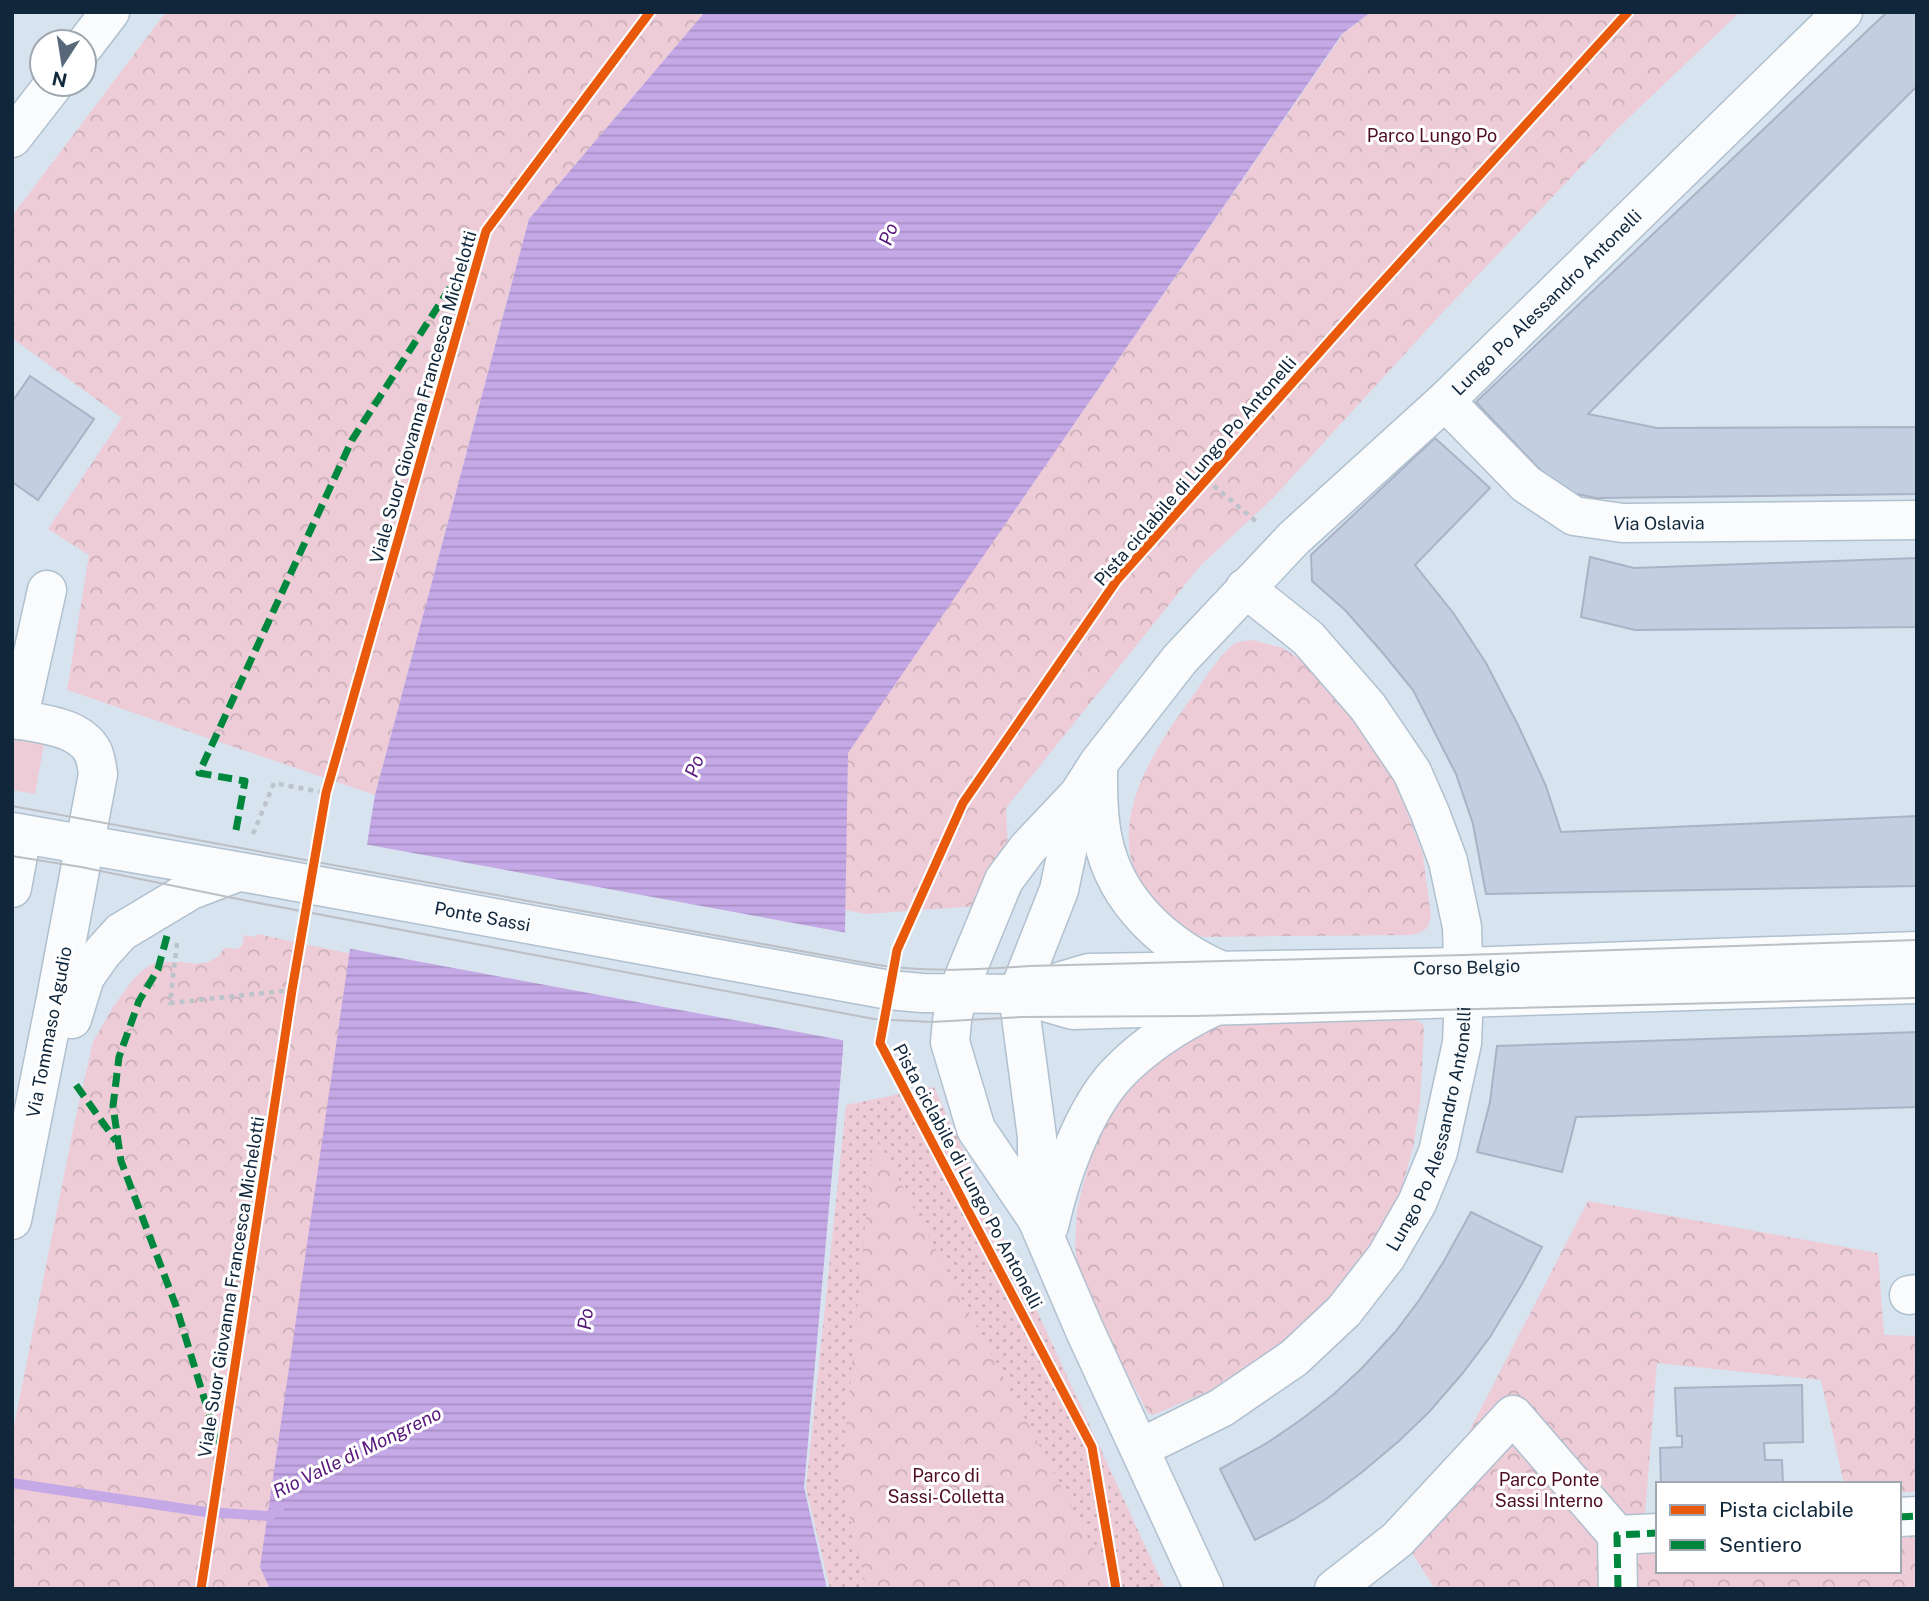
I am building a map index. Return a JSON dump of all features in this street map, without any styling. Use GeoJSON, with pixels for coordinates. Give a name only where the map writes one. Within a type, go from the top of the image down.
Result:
{"type":"FeatureCollection","features":[{"type":"Feature","properties":{"kind":"street"},"geometry":{"type":"LineString","coordinates":[[98,28],[110,12]]}},
{"type":"Feature","properties":{"kind":"street","name":"Lungo Po Alessandro Antonelli"},"geometry":{"type":"LineString","coordinates":[[1204,1589],[1041,1230],[976,1129],[950,1042],[957,994],[1004,880],[1088,779],[1180,659],[1286,547],[1445,401],[1843,12]]}},
{"type":"Feature","properties":{"kind":"street"},"geometry":{"type":"LineString","coordinates":[[12,138],[43,98]]}},
{"type":"Feature","properties":{"kind":"street","name":"Via Oslavia"},"geometry":{"type":"LineString","coordinates":[[1445,401],[1526,484],[1574,516],[1623,523],[1917,520]]}},
{"type":"Feature","properties":{"kind":"street","name":"Lungo Po Alessandro Antonelli"},"geometry":{"type":"LineString","coordinates":[[1140,1448],[1221,1408],[1294,1358],[1344,1311],[1386,1257],[1417,1203],[1438,1152],[1459,1059],[1464,982],[1462,927],[1448,861],[1412,772],[1368,707],[1308,638],[1245,588]]}},
{"type":"Feature","properties":{"kind":"street","name":"Via Tommaso Agudio"},"geometry":{"type":"LineString","coordinates":[[12,1221],[98,774],[93,752],[78,736],[57,727],[15,719],[47,590]]}},
{"type":"Feature","properties":{"kind":"street"},"geometry":{"type":"LineString","coordinates":[[1041,1230],[1076,1141],[1096,1102],[1116,1075],[1146,1047],[1195,1016],[1220,988],[1200,962],[1168,940],[1138,912],[1121,886],[1103,841],[1098,804],[1088,779]]}},
{"type":"Feature","properties":{"kind":"street","name":"Lungo Po Alessandro Antonelli"},"geometry":{"type":"LineString","coordinates":[[1041,1230],[1037,1137],[1018,994],[1059,890],[1088,779]]}},
{"type":"Feature","properties":{"kind":"street"},"geometry":{"type":"LineString","coordinates":[[12,888],[17,833],[85,845]]}},
{"type":"Feature","properties":{"kind":"street","name":"Ponte Sassi"},"geometry":{"type":"LineString","coordinates":[[85,845],[880,988]]}},
{"type":"Feature","properties":{"kind":"street"},"geometry":{"type":"LineString","coordinates":[[12,1221],[49,1130],[75,1009],[85,977],[121,932],[191,890],[246,873]]}},
{"type":"Feature","properties":{"kind":"street","name":"Corso Belgio"},"geometry":{"type":"LineString","coordinates":[[1464,982],[1917,951]]}},
{"type":"Feature","properties":{"kind":"street","name":"Corso Belgio"},"geometry":{"type":"LineString","coordinates":[[880,988],[922,993],[1018,994],[1073,1010],[1220,988],[1464,982],[1917,984]]}},
{"type":"Feature","properties":{"kind":"street"},"geometry":{"type":"LineString","coordinates":[[1334,1589],[1397,1540],[1513,1415],[1618,1535],[1618,1589]]}},
{"type":"Feature","properties":{"kind":"street"},"geometry":{"type":"LineString","coordinates":[[1618,1535],[1656,1533]]}},
{"type":"Feature","properties":{"kind":"path"},"geometry":{"type":"LineString","coordinates":[[1206,479],[1286,547]]}},
{"type":"Feature","properties":{"kind":"path"},"geometry":{"type":"LineString","coordinates":[[253,834],[274,783],[326,793],[330,780]]}},
{"type":"Feature","properties":{"kind":"path"},"geometry":{"type":"LineString","coordinates":[[178,931],[170,1003],[292,990],[290,1004]]}},
{"type":"Feature","properties":{"kind":"green space"},"geometry":{"type":"Polygon","coordinates":[[[166,12],[705,12],[529,219],[375,795],[67,690],[89,555],[48,529],[122,418],[12,338],[12,216],[166,12]]]}},
{"type":"Feature","properties":{"kind":"green space","name":"Parco Lungo Po"},"geometry":{"type":"Polygon","coordinates":[[[1371,12],[1740,12],[1618,128],[1444,311],[1273,498],[1200,566],[1006,808],[1008,852],[992,905],[866,914],[845,910],[847,753],[1343,34],[1371,12]]]}},
{"type":"Feature","properties":{"kind":"green space"},"geometry":{"type":"Polygon","coordinates":[[[1252,640],[1283,648],[1314,669],[1352,715],[1396,782],[1423,855],[1431,917],[1427,928],[1419,933],[1203,937],[1172,921],[1149,896],[1135,871],[1129,845],[1130,819],[1137,793],[1161,742],[1212,668],[1225,652],[1238,642],[1252,640]]]}},
{"type":"Feature","properties":{"kind":"green space"},"geometry":{"type":"Polygon","coordinates":[[[12,737],[44,744],[35,794],[12,790],[12,737]]]}},
{"type":"Feature","properties":{"kind":"green space"},"geometry":{"type":"Polygon","coordinates":[[[257,934],[385,961],[314,1589],[12,1589],[12,1436],[93,1042],[113,1007],[145,968],[157,962],[208,962],[219,956],[224,948],[237,949],[242,946],[244,935],[256,937],[257,934]]]}},
{"type":"Feature","properties":{"kind":"green space"},"geometry":{"type":"Polygon","coordinates":[[[1413,1019],[1423,1024],[1424,1030],[1420,1101],[1414,1144],[1390,1218],[1354,1278],[1272,1355],[1209,1391],[1153,1415],[1148,1413],[1079,1282],[1075,1245],[1077,1210],[1090,1158],[1109,1108],[1125,1083],[1206,1026],[1413,1019]]]}},
{"type":"Feature","properties":{"kind":"green space"},"geometry":{"type":"Polygon","coordinates":[[[934,1087],[1165,1589],[830,1589],[806,1488],[846,1105],[934,1087]]]}},
{"type":"Feature","properties":{"kind":"green space","name":"Parco di Sassi-Colletta"},"geometry":{"type":"Polygon","coordinates":[[[874,1132],[1115,1589],[867,1589],[841,1481],[874,1132]]]}},
{"type":"Feature","properties":{"kind":"green space","name":"Parco Ponte Sassi Interno"},"geometry":{"type":"Polygon","coordinates":[[[1588,1201],[1878,1253],[1884,1335],[1917,1336],[1917,1492],[1901,1492],[1901,1482],[1844,1482],[1821,1380],[1657,1363],[1645,1516],[1656,1516],[1656,1573],[1901,1573],[1901,1521],[1917,1522],[1917,1589],[1435,1589],[1409,1548],[1588,1201]]]}},
{"type":"Feature","properties":{"kind":"water","name":"Po"},"geometry":{"type":"Polygon","coordinates":[[[705,12],[1371,12],[1342,34],[848,753],[843,1050],[804,1487],[827,1589],[270,1589],[260,1567],[375,795],[529,219],[705,12]]]}},
{"type":"Feature","properties":{"kind":"pier"},"geometry":{"type":"Polygon","coordinates":[[[364,844],[848,933],[847,1041],[346,948],[364,844]]]}},
{"type":"Feature","properties":{"kind":"building"},"geometry":{"type":"Polygon","coordinates":[[[1887,12],[1917,12],[1917,86],[1588,414],[1657,428],[1917,427],[1917,494],[1596,498],[1572,493],[1544,474],[1476,402],[1887,12]]]}},
{"type":"Feature","properties":{"kind":"building"},"geometry":{"type":"Polygon","coordinates":[[[30,376],[94,419],[38,500],[12,482],[12,402],[30,376]]]}},
{"type":"Feature","properties":{"kind":"building"},"geometry":{"type":"Polygon","coordinates":[[[1435,438],[1490,488],[1415,565],[1454,614],[1486,663],[1546,786],[1561,832],[1917,816],[1917,886],[1486,894],[1473,824],[1456,774],[1413,690],[1345,610],[1312,581],[1311,555],[1435,438]]]}},
{"type":"Feature","properties":{"kind":"building"},"geometry":{"type":"Polygon","coordinates":[[[1590,557],[1634,568],[1917,558],[1917,627],[1635,630],[1581,617],[1590,557]]]}},
{"type":"Feature","properties":{"kind":"building"},"geometry":{"type":"Polygon","coordinates":[[[1917,1032],[1917,1107],[1576,1117],[1562,1172],[1477,1152],[1490,1102],[1497,1046],[1917,1032]]]}},
{"type":"Feature","properties":{"kind":"building"},"geometry":{"type":"Polygon","coordinates":[[[1471,1212],[1542,1247],[1490,1337],[1429,1412],[1399,1441],[1326,1499],[1255,1540],[1220,1469],[1267,1443],[1302,1419],[1362,1368],[1396,1331],[1420,1299],[1471,1212]]]}},
{"type":"Feature","properties":{"kind":"building"},"geometry":{"type":"Polygon","coordinates":[[[1802,1385],[1803,1442],[1764,1443],[1765,1460],[1782,1460],[1783,1482],[1661,1482],[1660,1448],[1682,1447],[1682,1436],[1677,1436],[1675,1388],[1802,1385]]]}},
{"type":"Feature","properties":{"kind":"waterway","name":"Rio Valle di Mongreno"},"geometry":{"type":"LineString","coordinates":[[12,1483],[206,1512],[268,1516],[279,1510]]}},
{"type":"Feature","properties":{"kind":"tram line"},"geometry":{"type":"LineString","coordinates":[[12,806],[866,963],[907,968],[967,969],[1917,940]]}},
{"type":"Feature","properties":{"kind":"tram line"},"geometry":{"type":"LineString","coordinates":[[12,856],[874,1019],[931,1022],[1021,1017],[1195,1016],[1917,998]]}},
{"type":"Feature","properties":{"kind":"marked path"},"geometry":{"type":"LineString","coordinates":[[236,830],[245,781],[199,773],[352,440],[475,249]]}},
{"type":"Feature","properties":{"kind":"marked path"},"geometry":{"type":"LineString","coordinates":[[167,936],[158,969],[139,1001],[119,1057],[113,1106],[121,1161],[176,1306],[218,1444]]}},
{"type":"Feature","properties":{"kind":"marked path"},"geometry":{"type":"LineString","coordinates":[[76,1085],[116,1141]]}},
{"type":"Feature","properties":{"kind":"marked path"},"geometry":{"type":"LineString","coordinates":[[1901,1517],[1917,1516]]}},
{"type":"Feature","properties":{"kind":"marked path"},"geometry":{"type":"LineString","coordinates":[[1618,1589],[1617,1535],[1656,1533]]}},
{"type":"Feature","properties":{"kind":"cycle path","name":"Viale Suor Giovanna Francesca Michelotti"},"geometry":{"type":"LineString","coordinates":[[201,1589],[292,990],[326,793],[486,231],[650,12]]}},
{"type":"Feature","properties":{"kind":"cycle path","name":"Pista ciclabile di Lungo Po Antonelli"},"geometry":{"type":"LineString","coordinates":[[1116,1589],[1092,1447],[880,1043],[897,950],[963,803],[1117,580],[1628,12]]}}]}
